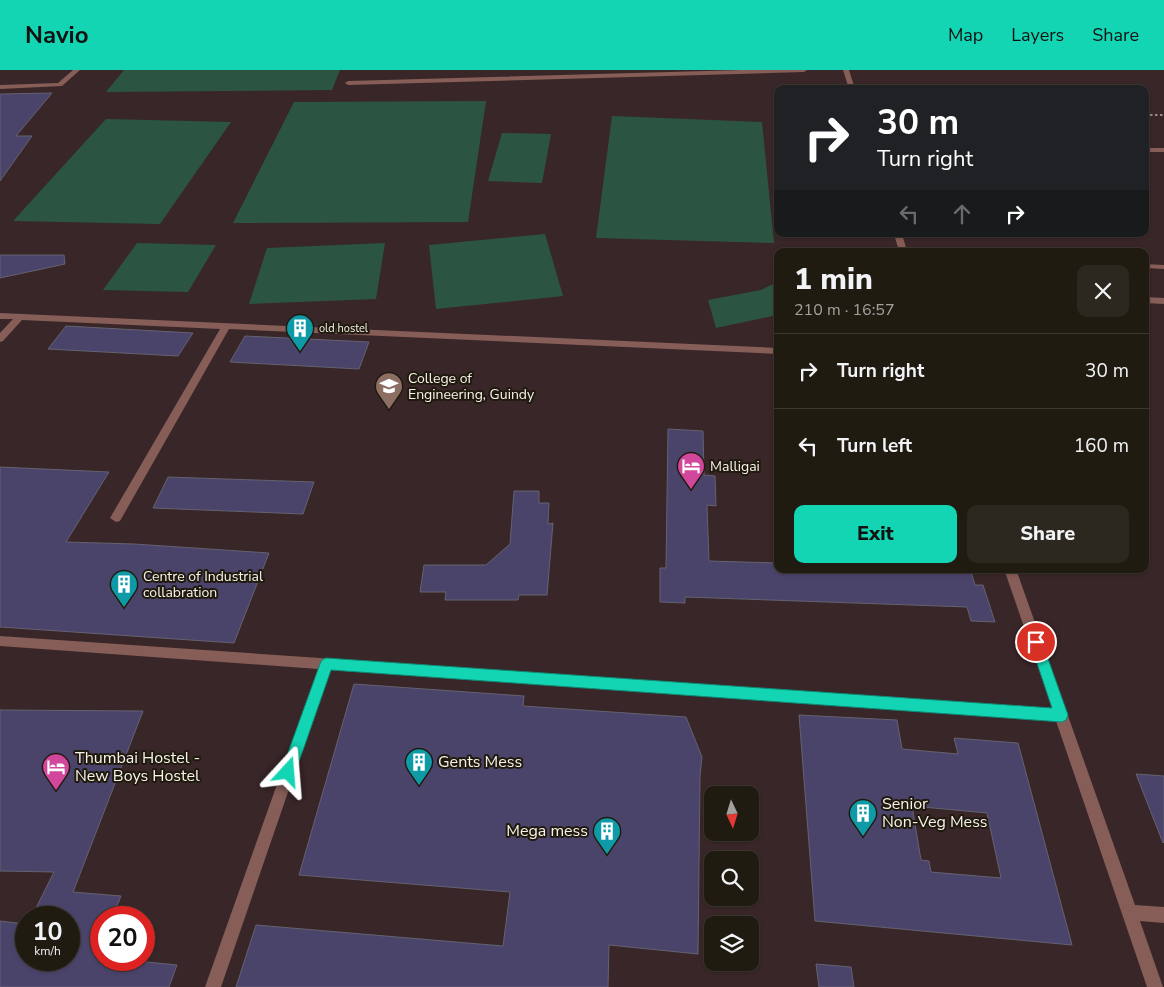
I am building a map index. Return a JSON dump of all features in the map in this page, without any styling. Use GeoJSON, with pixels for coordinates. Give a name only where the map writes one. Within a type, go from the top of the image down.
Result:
{"type":"FeatureCollection","features":[{"type":"Feature","properties":{"kind":"lane"},"geometry":{"type":"LineString","coordinates":[[0,87],[60,85],[77,70]]}},
{"type":"Feature","properties":{"kind":"lane"},"geometry":{"type":"LineString","coordinates":[[348,83],[804,70]]}},
{"type":"Feature","properties":{"kind":"lane"},"geometry":{"type":"LineString","coordinates":[[846,70],[851,85]]}},
{"type":"Feature","properties":{"kind":"lane"},"geometry":{"type":"LineString","coordinates":[[1149,150],[1164,150]]}},
{"type":"Feature","properties":{"kind":"lane"},"geometry":{"type":"LineString","coordinates":[[1149,266],[1164,267]]}},
{"type":"Feature","properties":{"kind":"lane"},"geometry":{"type":"LineString","coordinates":[[1149,300],[1164,301]]}},
{"type":"Feature","properties":{"kind":"lane"},"geometry":{"type":"LineString","coordinates":[[0,316],[774,351]]}},
{"type":"Feature","properties":{"kind":"lane"},"geometry":{"type":"LineString","coordinates":[[0,339],[20,317]]}},
{"type":"Feature","properties":{"kind":"lane"},"geometry":{"type":"LineString","coordinates":[[116,518],[226,326]]}},
{"type":"Feature","properties":{"kind":"lane"},"geometry":{"type":"LineString","coordinates":[[1011,573],[1155,987]]}},
{"type":"Feature","properties":{"kind":"lane"},"geometry":{"type":"LineString","coordinates":[[0,641],[1062,715]]}},
{"type":"Feature","properties":{"kind":"lane"},"geometry":{"type":"LineString","coordinates":[[213,987],[326,664]]}},
{"type":"Feature","properties":{"kind":"lane"},"geometry":{"type":"LineString","coordinates":[[1129,913],[1164,915]]}},
{"type":"Feature","properties":{"kind":"path"},"geometry":{"type":"LineString","coordinates":[[1149,115],[1164,115]]}},
{"type":"Feature","properties":{"kind":"shaded area","name":"College of Engineering, Guindy"},"geometry":{"type":"Polygon","coordinates":[[[0,70],[1164,70],[1164,987],[0,987],[0,70]]]}},
{"type":"Feature","properties":{"kind":"green space"},"geometry":{"type":"Polygon","coordinates":[[[124,70],[340,70],[332,90],[106,92],[124,70]]]}},
{"type":"Feature","properties":{"kind":"green space"},"geometry":{"type":"Polygon","coordinates":[[[486,101],[468,222],[233,223],[294,102],[486,101]]]}},
{"type":"Feature","properties":{"kind":"green space"},"geometry":{"type":"Polygon","coordinates":[[[612,116],[762,122],[774,243],[596,238],[612,116]]]}},
{"type":"Feature","properties":{"kind":"green space"},"geometry":{"type":"Polygon","coordinates":[[[106,119],[231,122],[160,224],[13,221],[106,119]]]}},
{"type":"Feature","properties":{"kind":"green space"},"geometry":{"type":"Polygon","coordinates":[[[502,133],[551,134],[542,183],[488,181],[502,133]]]}},
{"type":"Feature","properties":{"kind":"green space"},"geometry":{"type":"Polygon","coordinates":[[[545,234],[563,296],[436,309],[429,245],[545,234]]]}},
{"type":"Feature","properties":{"kind":"green space"},"geometry":{"type":"Polygon","coordinates":[[[137,243],[216,245],[188,292],[103,290],[137,243]]]}},
{"type":"Feature","properties":{"kind":"green space"},"geometry":{"type":"Polygon","coordinates":[[[385,243],[376,299],[249,304],[267,248],[385,243]]]}},
{"type":"Feature","properties":{"kind":"green space"},"geometry":{"type":"Polygon","coordinates":[[[774,284],[774,316],[716,328],[708,300],[761,290],[774,284]]]}},
{"type":"Feature","properties":{"kind":"building"},"geometry":{"type":"Polygon","coordinates":[[[52,93],[16,136],[32,136],[0,181],[0,94],[52,93]]]}},
{"type":"Feature","properties":{"kind":"building"},"geometry":{"type":"Polygon","coordinates":[[[0,255],[64,255],[65,264],[0,278],[0,255]]]}},
{"type":"Feature","properties":{"kind":"building"},"geometry":{"type":"Polygon","coordinates":[[[66,326],[193,333],[178,356],[48,349],[66,326]]]}},
{"type":"Feature","properties":{"kind":"building","name":"old hostel"},"geometry":{"type":"Polygon","coordinates":[[[245,336],[369,342],[359,369],[230,362],[245,336]]]}},
{"type":"Feature","properties":{"kind":"building"},"geometry":{"type":"Polygon","coordinates":[[[668,429],[703,431],[704,475],[715,476],[716,506],[707,505],[709,561],[774,563],[774,573],[971,573],[975,585],[983,585],[995,622],[971,621],[967,607],[685,597],[685,603],[660,602],[660,568],[666,568],[668,429]]]}},
{"type":"Feature","properties":{"kind":"building","name":"Centre of Industrial collabration"},"geometry":{"type":"Polygon","coordinates":[[[0,467],[109,472],[66,542],[134,544],[269,553],[234,643],[0,627],[0,467]]]}},
{"type":"Feature","properties":{"kind":"building"},"geometry":{"type":"Polygon","coordinates":[[[168,477],[314,482],[303,514],[153,508],[168,477]]]}},
{"type":"Feature","properties":{"kind":"building"},"geometry":{"type":"Polygon","coordinates":[[[514,491],[539,491],[539,503],[549,503],[548,524],[553,523],[547,595],[519,595],[518,600],[445,600],[446,592],[420,592],[424,565],[486,565],[510,544],[514,491]]]}},
{"type":"Feature","properties":{"kind":"building"},"geometry":{"type":"Polygon","coordinates":[[[354,684],[524,696],[523,706],[686,717],[702,757],[700,776],[698,954],[609,945],[608,987],[236,987],[256,925],[503,946],[510,892],[299,875],[354,684]]]}},
{"type":"Feature","properties":{"kind":"building","name":"Thumbai Hostel - New Boys Hostel"},"geometry":{"type":"Polygon","coordinates":[[[0,710],[143,711],[73,892],[121,896],[117,906],[90,906],[90,971],[155,971],[155,963],[177,965],[169,987],[0,987],[0,921],[15,923],[15,971],[80,971],[80,906],[37,906],[54,872],[0,871],[0,710]]]}},
{"type":"Feature","properties":{"kind":"building","name":"Senior Non-Veg Mess"},"geometry":{"type":"Polygon","coordinates":[[[799,715],[897,720],[902,749],[958,754],[954,738],[1018,743],[1072,945],[815,921],[799,715]],[[912,806],[921,860],[929,861],[931,872],[1001,878],[987,813],[912,806]]]}},
{"type":"Feature","properties":{"kind":"building"},"geometry":{"type":"Polygon","coordinates":[[[1136,774],[1164,776],[1163,843],[1136,774]]]}},
{"type":"Feature","properties":{"kind":"building"},"geometry":{"type":"Polygon","coordinates":[[[816,964],[851,967],[854,987],[819,987],[816,964]]]}},
{"type":"Feature","properties":{"kind":"place","name":"old hostel"},"geometry":{"type":"Point","coordinates":[300,352]}},
{"type":"Feature","properties":{"kind":"place","name":"College of Engineering, Guindy"},"geometry":{"type":"Point","coordinates":[389,410]}},
{"type":"Feature","properties":{"kind":"place","name":"Malligai"},"geometry":{"type":"Point","coordinates":[691,490]}},
{"type":"Feature","properties":{"kind":"place","name":"Centre of Industrial collabration"},"geometry":{"type":"Point","coordinates":[124,608]}},
{"type":"Feature","properties":{"kind":"place","name":"Gents Mess"},"geometry":{"type":"Point","coordinates":[419,786]}},
{"type":"Feature","properties":{"kind":"place","name":"Thumbai Hostel - New Boys Hostel"},"geometry":{"type":"Point","coordinates":[56,791]}},
{"type":"Feature","properties":{"kind":"place","name":"Senior Non-Veg Mess"},"geometry":{"type":"Point","coordinates":[863,837]}},
{"type":"Feature","properties":{"kind":"place","name":"Mega mess"},"geometry":{"type":"Point","coordinates":[607,855]}},
{"type":"Feature","properties":{"kind":"route"},"geometry":{"type":"LineString","coordinates":[[288,772],[326,664],[1062,715],[1036,642]]}}]}
